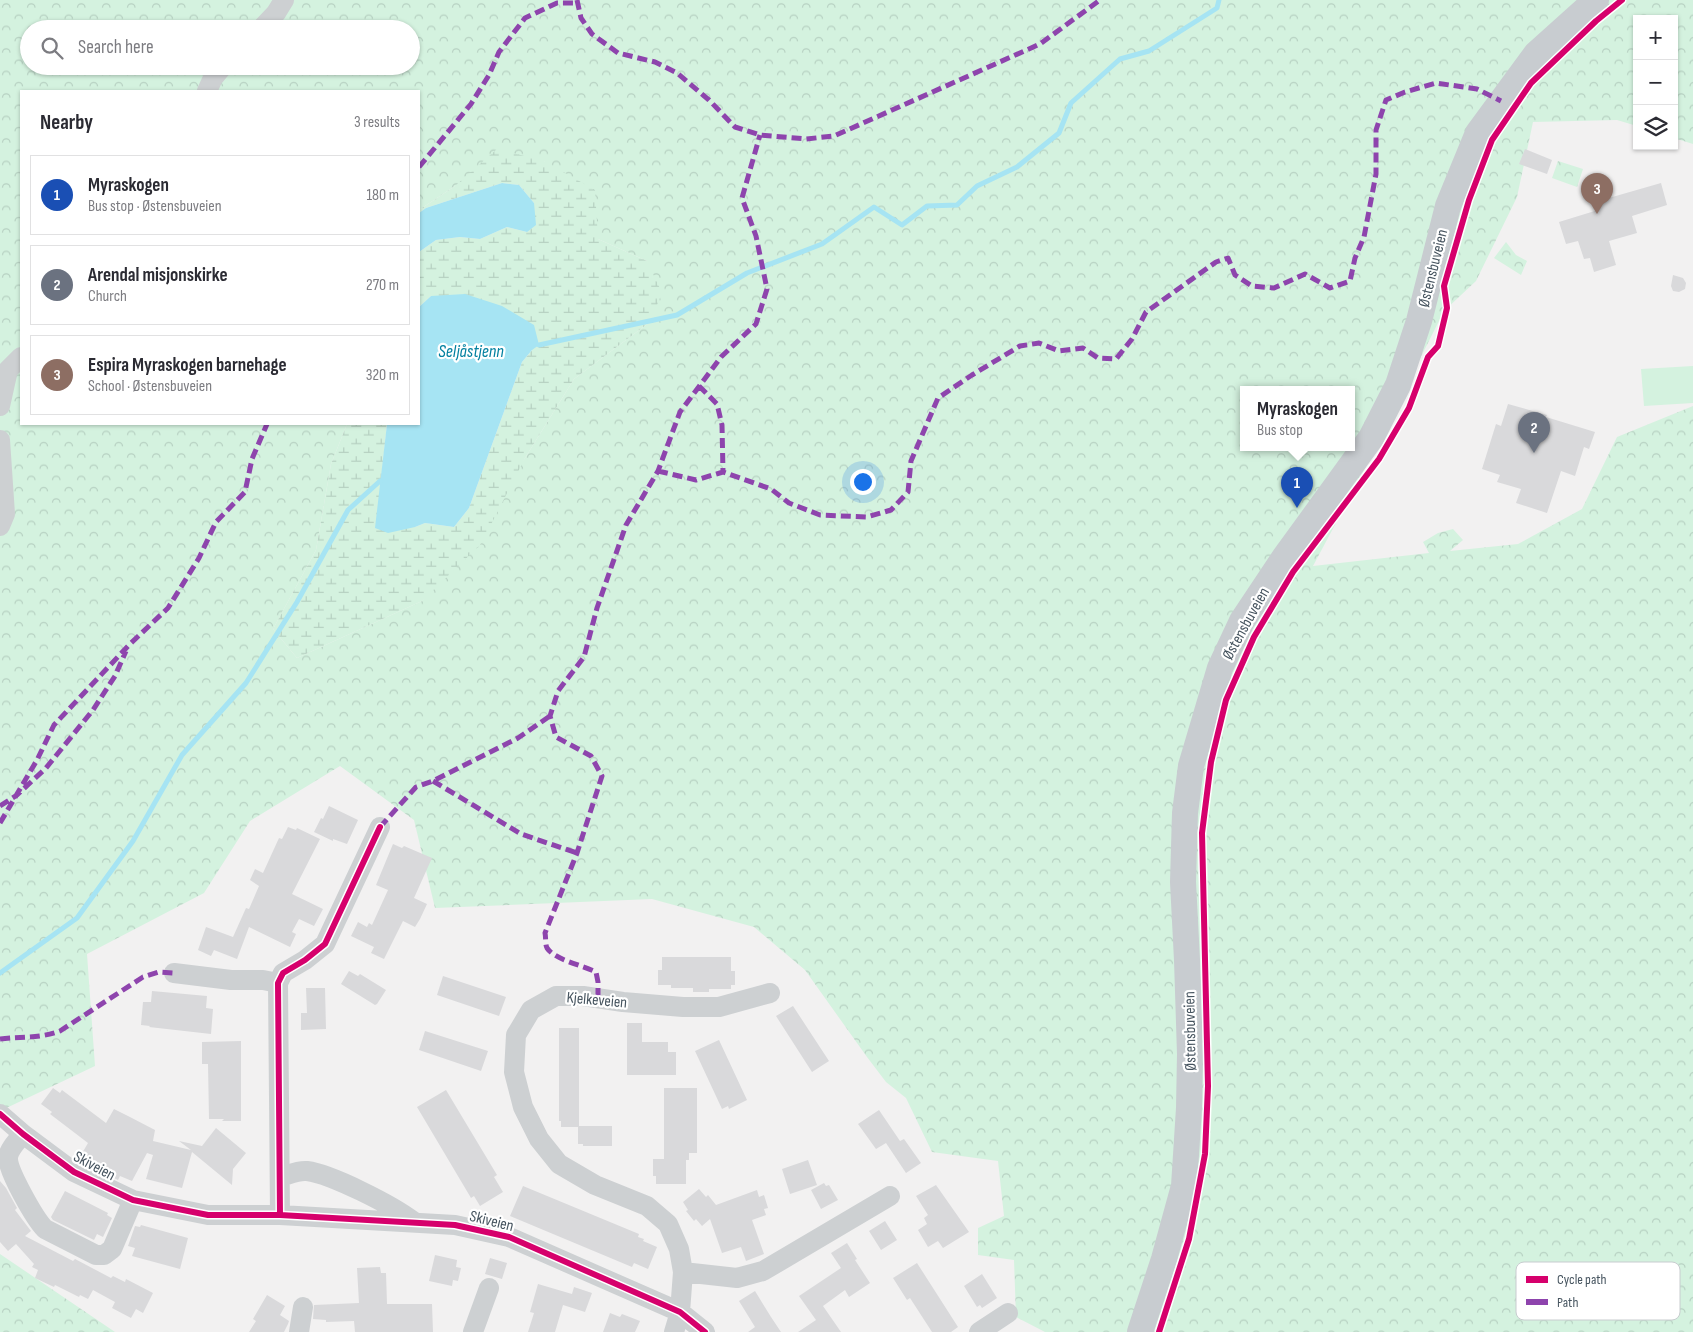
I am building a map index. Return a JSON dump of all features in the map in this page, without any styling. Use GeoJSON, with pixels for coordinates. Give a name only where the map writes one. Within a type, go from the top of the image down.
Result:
{"type":"FeatureCollection","features":[{"type":"Feature","properties":{"kind":"main road","name":"Østensbuveien"},"geometry":{"type":"LineString","coordinates":[[1140,1332],[1164,1259],[1184,1186],[1190,1108],[1187,960],[1183,882],[1185,813],[1191,766],[1220,668],[1242,621],[1284,558],[1371,438],[1398,385],[1419,321],[1448,206],[1478,133],[1536,54],[1596,0]]}},
{"type":"Feature","properties":{"kind":"street"},"geometry":{"type":"LineString","coordinates":[[269,20],[284,0]]}},
{"type":"Feature","properties":{"kind":"street"},"geometry":{"type":"LineString","coordinates":[[207,90],[215,75]]}},
{"type":"Feature","properties":{"kind":"street"},"geometry":{"type":"LineString","coordinates":[[0,406],[8,370],[20,358]]}},
{"type":"Feature","properties":{"kind":"street"},"geometry":{"type":"LineString","coordinates":[[0,440],[5,514],[0,526]]}},
{"type":"Feature","properties":{"kind":"street"},"geometry":{"type":"LineString","coordinates":[[280,1215],[278,983],[283,972],[305,960],[325,944],[380,827]]}},
{"type":"Feature","properties":{"kind":"street"},"geometry":{"type":"LineString","coordinates":[[174,972],[231,980],[263,980],[278,983]]}},
{"type":"Feature","properties":{"kind":"street","name":"Kjelkeveien"},"geometry":{"type":"LineString","coordinates":[[674,1332],[680,1312],[683,1272],[679,1249],[668,1224],[647,1206],[595,1185],[559,1164],[540,1139],[523,1107],[514,1072],[516,1035],[531,1010],[556,996],[583,996],[623,1002],[682,1007],[718,1007],[770,993]]}},
{"type":"Feature","properties":{"kind":"street","name":"Skiveien"},"geometry":{"type":"LineString","coordinates":[[0,1114],[22,1134],[74,1172],[133,1200],[208,1215],[280,1215],[415,1222],[455,1225],[509,1237],[680,1312],[705,1332]]}},
{"type":"Feature","properties":{"kind":"street"},"geometry":{"type":"LineString","coordinates":[[22,1134],[8,1158],[11,1170],[24,1197],[40,1224],[45,1228],[96,1254],[104,1254],[112,1249],[133,1200]]}},
{"type":"Feature","properties":{"kind":"street"},"geometry":{"type":"LineString","coordinates":[[280,1177],[304,1171],[322,1174],[365,1194],[415,1222]]}},
{"type":"Feature","properties":{"kind":"street"},"geometry":{"type":"LineString","coordinates":[[683,1272],[737,1278],[763,1271],[890,1196]]}},
{"type":"Feature","properties":{"kind":"street"},"geometry":{"type":"LineString","coordinates":[[473,1332],[489,1288]]}},
{"type":"Feature","properties":{"kind":"street"},"geometry":{"type":"LineString","coordinates":[[299,1332],[303,1307]]}},
{"type":"Feature","properties":{"kind":"street"},"geometry":{"type":"LineString","coordinates":[[979,1332],[1008,1313]]}},
{"type":"Feature","properties":{"kind":"green space"},"geometry":{"type":"Polygon","coordinates":[[[0,0],[1693,0],[1693,144],[1678,139],[1678,15],[1633,15],[1633,125],[1617,120],[1533,122],[1517,197],[1476,281],[1444,311],[1361,476],[1313,566],[1429,553],[1423,542],[1438,533],[1453,529],[1463,540],[1450,551],[1518,544],[1582,509],[1617,437],[1693,406],[1693,1332],[1045,1332],[1016,1317],[1014,1260],[978,1255],[978,1228],[1004,1216],[998,1161],[932,1152],[906,1098],[886,1082],[805,970],[754,927],[652,899],[435,908],[414,820],[340,766],[250,821],[204,893],[87,954],[95,1066],[0,1111],[0,0]]]}},
{"type":"Feature","properties":{"kind":"green space"},"geometry":{"type":"Polygon","coordinates":[[[497,149],[544,161],[595,190],[598,239],[647,261],[662,293],[650,322],[574,379],[525,458],[481,544],[422,601],[297,658],[273,629],[316,550],[331,464],[347,425],[387,425],[376,528],[415,527],[425,523],[454,527],[469,508],[522,362],[532,350],[431,296],[420,306],[420,251],[436,240],[460,237],[480,239],[507,227],[527,232],[534,203],[519,185],[502,183],[426,208],[420,212],[420,209],[455,186],[497,149]]]}},
{"type":"Feature","properties":{"kind":"green space"},"geometry":{"type":"Polygon","coordinates":[[[1558,161],[1583,169],[1577,187],[1552,178],[1558,161]]]}},
{"type":"Feature","properties":{"kind":"green space"},"geometry":{"type":"Polygon","coordinates":[[[1506,242],[1516,255],[1527,261],[1521,275],[1494,258],[1506,242]]]}},
{"type":"Feature","properties":{"kind":"green space"},"geometry":{"type":"Polygon","coordinates":[[[1693,366],[1693,403],[1644,406],[1641,369],[1693,366]]]}},
{"type":"Feature","properties":{"kind":"green space"},"geometry":{"type":"Polygon","coordinates":[[[0,1254],[115,1332],[0,1332],[0,1254]]]}},
{"type":"Feature","properties":{"kind":"water"},"geometry":{"type":"Polygon","coordinates":[[[502,183],[519,185],[534,203],[536,225],[527,232],[507,227],[480,239],[460,237],[436,240],[420,251],[420,212],[426,208],[502,183]]]}},
{"type":"Feature","properties":{"kind":"water","name":"Seljåstjenn"},"geometry":{"type":"Polygon","coordinates":[[[465,294],[502,306],[534,325],[539,345],[522,362],[469,508],[454,527],[425,523],[388,533],[375,528],[387,425],[420,425],[420,306],[431,296],[465,294]]]}},
{"type":"Feature","properties":{"kind":"building"},"geometry":{"type":"Polygon","coordinates":[[[1525,149],[1552,160],[1547,174],[1519,164],[1525,149]]]}},
{"type":"Feature","properties":{"kind":"building"},"geometry":{"type":"Polygon","coordinates":[[[1661,183],[1667,205],[1632,216],[1637,233],[1609,241],[1616,265],[1594,272],[1590,258],[1584,259],[1578,241],[1566,244],[1559,222],[1598,210],[1595,202],[1661,183]]]}},
{"type":"Feature","properties":{"kind":"building"},"geometry":{"type":"Polygon","coordinates":[[[1673,275],[1683,278],[1686,283],[1685,289],[1679,292],[1673,291],[1671,286],[1673,275]]]}},
{"type":"Feature","properties":{"kind":"building"},"geometry":{"type":"Polygon","coordinates":[[[1508,404],[1595,432],[1589,449],[1584,447],[1575,476],[1561,471],[1547,513],[1516,503],[1521,489],[1497,482],[1500,475],[1482,469],[1496,424],[1501,426],[1508,404]]]}},
{"type":"Feature","properties":{"kind":"building"},"geometry":{"type":"Polygon","coordinates":[[[329,806],[358,820],[347,844],[333,839],[333,841],[314,832],[329,806]]]}},
{"type":"Feature","properties":{"kind":"building"},"geometry":{"type":"Polygon","coordinates":[[[288,827],[296,830],[297,828],[320,839],[292,894],[323,909],[314,926],[299,919],[292,932],[296,934],[290,947],[249,927],[237,959],[214,950],[211,956],[198,950],[206,927],[233,937],[246,908],[249,909],[259,886],[250,880],[255,869],[263,873],[279,838],[282,839],[288,827]]]}},
{"type":"Feature","properties":{"kind":"building"},"geometry":{"type":"Polygon","coordinates":[[[393,844],[402,848],[404,846],[432,858],[414,898],[427,904],[420,919],[415,927],[403,921],[384,959],[371,953],[374,947],[351,936],[358,922],[367,927],[369,923],[372,925],[388,890],[376,885],[393,844]]]}},
{"type":"Feature","properties":{"kind":"building"},"geometry":{"type":"Polygon","coordinates":[[[662,957],[731,957],[731,971],[735,971],[735,985],[731,985],[731,989],[709,989],[709,992],[693,992],[693,988],[671,988],[671,985],[658,985],[658,970],[662,970],[662,957]]]}},
{"type":"Feature","properties":{"kind":"building"},"geometry":{"type":"Polygon","coordinates":[[[349,971],[358,976],[360,974],[386,990],[377,1004],[375,1005],[341,984],[349,971]]]}},
{"type":"Feature","properties":{"kind":"building"},"geometry":{"type":"Polygon","coordinates":[[[443,976],[506,997],[499,1016],[437,995],[443,976]]]}},
{"type":"Feature","properties":{"kind":"building"},"geometry":{"type":"Polygon","coordinates":[[[306,988],[325,988],[326,1029],[301,1030],[301,1013],[307,1013],[306,988]]]}},
{"type":"Feature","properties":{"kind":"building"},"geometry":{"type":"Polygon","coordinates":[[[152,991],[207,996],[206,1008],[213,1009],[211,1034],[141,1025],[143,1002],[151,1002],[152,991]]]}},
{"type":"Feature","properties":{"kind":"building"},"geometry":{"type":"Polygon","coordinates":[[[793,1006],[829,1061],[812,1072],[776,1016],[793,1006]]]}},
{"type":"Feature","properties":{"kind":"building"},"geometry":{"type":"Polygon","coordinates":[[[627,1023],[642,1023],[642,1042],[668,1042],[668,1052],[676,1052],[676,1075],[627,1075],[627,1023]]]}},
{"type":"Feature","properties":{"kind":"building"},"geometry":{"type":"Polygon","coordinates":[[[559,1028],[579,1028],[579,1126],[612,1126],[612,1146],[583,1146],[583,1144],[578,1144],[578,1127],[561,1127],[561,1121],[559,1121],[559,1028]]]}},
{"type":"Feature","properties":{"kind":"building"},"geometry":{"type":"Polygon","coordinates":[[[425,1031],[488,1051],[481,1071],[419,1050],[425,1031]]]}},
{"type":"Feature","properties":{"kind":"building"},"geometry":{"type":"Polygon","coordinates":[[[719,1040],[747,1100],[729,1109],[728,1106],[722,1109],[695,1051],[719,1040]]]}},
{"type":"Feature","properties":{"kind":"building"},"geometry":{"type":"Polygon","coordinates":[[[241,1041],[241,1121],[209,1119],[208,1064],[202,1064],[202,1042],[241,1041]]]}},
{"type":"Feature","properties":{"kind":"building"},"geometry":{"type":"Polygon","coordinates":[[[53,1088],[60,1093],[62,1090],[106,1123],[114,1109],[155,1130],[153,1141],[191,1150],[179,1141],[202,1146],[216,1128],[246,1153],[233,1169],[232,1185],[192,1152],[182,1188],[146,1179],[153,1155],[147,1153],[132,1181],[120,1176],[118,1180],[91,1167],[94,1162],[81,1155],[88,1143],[50,1114],[52,1112],[41,1104],[53,1088]]]}},
{"type":"Feature","properties":{"kind":"building"},"geometry":{"type":"Polygon","coordinates":[[[664,1088],[697,1088],[697,1153],[689,1153],[689,1160],[686,1160],[686,1184],[656,1184],[656,1176],[653,1176],[653,1159],[664,1159],[664,1088]]]}},
{"type":"Feature","properties":{"kind":"building"},"geometry":{"type":"Polygon","coordinates":[[[446,1090],[497,1175],[494,1177],[503,1192],[480,1206],[474,1196],[471,1198],[417,1107],[446,1090]]]}},
{"type":"Feature","properties":{"kind":"building"},"geometry":{"type":"Polygon","coordinates":[[[879,1110],[900,1141],[904,1139],[921,1163],[906,1173],[886,1143],[876,1149],[858,1124],[879,1110]]]}},
{"type":"Feature","properties":{"kind":"building"},"geometry":{"type":"Polygon","coordinates":[[[808,1160],[817,1185],[790,1194],[782,1169],[808,1160]]]}},
{"type":"Feature","properties":{"kind":"building"},"geometry":{"type":"Polygon","coordinates":[[[0,1181],[17,1208],[15,1210],[31,1231],[25,1236],[111,1278],[113,1276],[125,1282],[126,1279],[153,1293],[143,1313],[136,1309],[131,1318],[112,1308],[115,1302],[93,1290],[88,1299],[35,1278],[38,1270],[32,1267],[34,1264],[16,1244],[8,1251],[0,1242],[0,1181]]]}},
{"type":"Feature","properties":{"kind":"building"},"geometry":{"type":"Polygon","coordinates":[[[824,1183],[826,1186],[829,1185],[838,1200],[821,1209],[811,1190],[824,1183]]]}},
{"type":"Feature","properties":{"kind":"building"},"geometry":{"type":"Polygon","coordinates":[[[936,1185],[969,1232],[943,1248],[938,1241],[928,1247],[918,1230],[927,1224],[924,1218],[928,1215],[916,1196],[936,1185]]]}},
{"type":"Feature","properties":{"kind":"building"},"geometry":{"type":"Polygon","coordinates":[[[523,1186],[639,1234],[638,1237],[644,1239],[643,1241],[657,1247],[648,1269],[634,1263],[632,1267],[510,1216],[523,1186]]]}},
{"type":"Feature","properties":{"kind":"building"},"geometry":{"type":"Polygon","coordinates":[[[699,1189],[706,1197],[708,1195],[716,1205],[757,1190],[759,1197],[764,1195],[768,1208],[764,1209],[766,1215],[752,1220],[764,1254],[746,1261],[741,1247],[722,1253],[710,1219],[702,1226],[696,1219],[694,1221],[686,1211],[688,1210],[683,1202],[699,1189]]]}},
{"type":"Feature","properties":{"kind":"building"},"geometry":{"type":"Polygon","coordinates":[[[65,1191],[108,1213],[107,1215],[112,1218],[103,1237],[97,1234],[94,1240],[53,1220],[51,1217],[65,1191]]]}},
{"type":"Feature","properties":{"kind":"building"},"geometry":{"type":"Polygon","coordinates":[[[885,1221],[897,1240],[881,1250],[869,1231],[885,1221]]]}},
{"type":"Feature","properties":{"kind":"building"},"geometry":{"type":"Polygon","coordinates":[[[141,1225],[188,1238],[180,1269],[132,1256],[135,1248],[128,1246],[135,1226],[140,1227],[141,1225]]]}},
{"type":"Feature","properties":{"kind":"building"},"geometry":{"type":"Polygon","coordinates":[[[847,1243],[857,1259],[855,1260],[870,1283],[849,1297],[845,1290],[823,1306],[841,1332],[798,1332],[816,1320],[799,1296],[841,1268],[831,1253],[847,1243]]]}},
{"type":"Feature","properties":{"kind":"building"},"geometry":{"type":"Polygon","coordinates":[[[435,1255],[457,1260],[456,1267],[461,1268],[458,1281],[453,1280],[452,1286],[429,1281],[435,1255]]]}},
{"type":"Feature","properties":{"kind":"building"},"geometry":{"type":"Polygon","coordinates":[[[490,1258],[507,1263],[502,1279],[485,1274],[490,1258]]]}},
{"type":"Feature","properties":{"kind":"building"},"geometry":{"type":"Polygon","coordinates":[[[917,1263],[958,1327],[951,1332],[932,1332],[910,1298],[907,1300],[893,1278],[917,1263]]]}},
{"type":"Feature","properties":{"kind":"building"},"geometry":{"type":"Polygon","coordinates":[[[380,1267],[381,1273],[386,1273],[387,1304],[432,1304],[433,1332],[355,1332],[354,1321],[326,1322],[326,1320],[313,1319],[314,1305],[359,1303],[357,1268],[380,1267]]]}},
{"type":"Feature","properties":{"kind":"building"},"geometry":{"type":"Polygon","coordinates":[[[982,1274],[997,1298],[982,1308],[980,1305],[977,1307],[964,1286],[982,1274]]]}},
{"type":"Feature","properties":{"kind":"building"},"geometry":{"type":"Polygon","coordinates":[[[538,1284],[572,1294],[574,1287],[592,1293],[585,1312],[563,1305],[555,1332],[528,1332],[534,1313],[530,1312],[538,1284]]]}},
{"type":"Feature","properties":{"kind":"building"},"geometry":{"type":"Polygon","coordinates":[[[755,1291],[781,1332],[748,1332],[755,1327],[739,1301],[755,1291]]]}},
{"type":"Feature","properties":{"kind":"building"},"geometry":{"type":"Polygon","coordinates":[[[267,1295],[285,1306],[280,1315],[289,1321],[288,1324],[284,1332],[249,1332],[256,1321],[253,1319],[267,1295]]]}},
{"type":"Feature","properties":{"kind":"building"},"geometry":{"type":"Polygon","coordinates":[[[610,1313],[620,1317],[622,1314],[640,1321],[635,1332],[603,1332],[610,1313]]]}},
{"type":"Feature","properties":{"kind":"waterway"},"geometry":{"type":"LineString","coordinates":[[539,345],[677,315],[747,273],[822,244],[874,207],[902,225],[927,206],[957,205],[977,186],[1017,167],[1059,133],[1071,103],[1120,59],[1149,51],[1217,8],[1219,0]]}},
{"type":"Feature","properties":{"kind":"waterway"},"geometry":{"type":"LineString","coordinates":[[0,973],[77,918],[133,841],[182,755],[246,683],[297,602],[348,510],[380,481]]}},
{"type":"Feature","properties":{"kind":"marked path"},"geometry":{"type":"LineString","coordinates":[[577,0],[581,18],[592,34],[618,53],[655,62],[677,73],[709,100],[735,127],[760,135],[806,139],[834,136],[1040,44],[1100,0]]}},
{"type":"Feature","properties":{"kind":"marked path"},"geometry":{"type":"LineString","coordinates":[[420,166],[471,104],[489,75],[499,52],[525,18],[557,3],[577,3]]}},
{"type":"Feature","properties":{"kind":"marked path"},"geometry":{"type":"LineString","coordinates":[[658,471],[696,480],[723,472],[771,489],[789,503],[820,515],[867,517],[891,510],[908,492],[911,461],[938,398],[972,375],[1020,346],[1039,343],[1059,351],[1083,348],[1098,358],[1116,359],[1132,339],[1146,312],[1216,262],[1228,258],[1235,275],[1252,286],[1274,288],[1305,274],[1330,288],[1350,281],[1355,258],[1364,237],[1376,174],[1376,130],[1386,100],[1436,83],[1477,89],[1501,101]]}},
{"type":"Feature","properties":{"kind":"marked path"},"geometry":{"type":"LineString","coordinates":[[598,998],[596,972],[556,956],[546,945],[545,933],[577,853],[602,776],[591,756],[556,737],[550,716],[558,691],[584,657],[597,608],[626,525],[658,471],[680,412],[721,357],[756,324],[767,289],[756,236],[742,198],[760,135]]}},
{"type":"Feature","properties":{"kind":"marked path"},"geometry":{"type":"LineString","coordinates":[[699,386],[717,404],[722,425],[723,472]]}},
{"type":"Feature","properties":{"kind":"marked path"},"geometry":{"type":"LineString","coordinates":[[0,823],[37,760],[54,725],[129,645],[168,608],[199,558],[216,522],[245,492],[252,459],[267,425]]}},
{"type":"Feature","properties":{"kind":"marked path"},"geometry":{"type":"LineString","coordinates":[[0,806],[17,795],[46,768],[93,710],[115,676],[126,651]]}},
{"type":"Feature","properties":{"kind":"marked path"},"geometry":{"type":"LineString","coordinates":[[380,827],[416,787],[433,781],[518,738],[550,716]]}},
{"type":"Feature","properties":{"kind":"marked path"},"geometry":{"type":"LineString","coordinates":[[433,781],[521,834],[577,853]]}},
{"type":"Feature","properties":{"kind":"marked path"},"geometry":{"type":"LineString","coordinates":[[0,1039],[37,1036],[60,1031],[143,977],[159,972],[174,973]]}},
{"type":"Feature","properties":{"kind":"cycle path"},"geometry":{"type":"LineString","coordinates":[[1159,1332],[1189,1239],[1205,1154],[1208,1086],[1202,833],[1211,762],[1226,700],[1254,637],[1293,572],[1379,459],[1409,408],[1428,357],[1438,346],[1447,308],[1444,286],[1469,200],[1492,140],[1531,83],[1596,21],[1622,0]]}},
{"type":"Feature","properties":{"kind":"cycle path"},"geometry":{"type":"LineString","coordinates":[[280,1215],[278,983],[283,973],[305,960],[325,944],[380,827]]}},
{"type":"Feature","properties":{"kind":"cycle path"},"geometry":{"type":"LineString","coordinates":[[0,1114],[23,1134],[74,1172],[133,1200],[208,1215],[280,1215],[455,1225],[509,1237],[680,1312],[705,1332]]}},
{"type":"Feature","properties":{"kind":"place","name":"Espira Myraskogen barnehage"},"geometry":{"type":"Point","coordinates":[1597,214]}},
{"type":"Feature","properties":{"kind":"place","name":"Arendal misjonskirke"},"geometry":{"type":"Point","coordinates":[1534,453]}},
{"type":"Feature","properties":{"kind":"place","name":"Myraskogen"},"geometry":{"type":"Point","coordinates":[1297,508]}}]}
